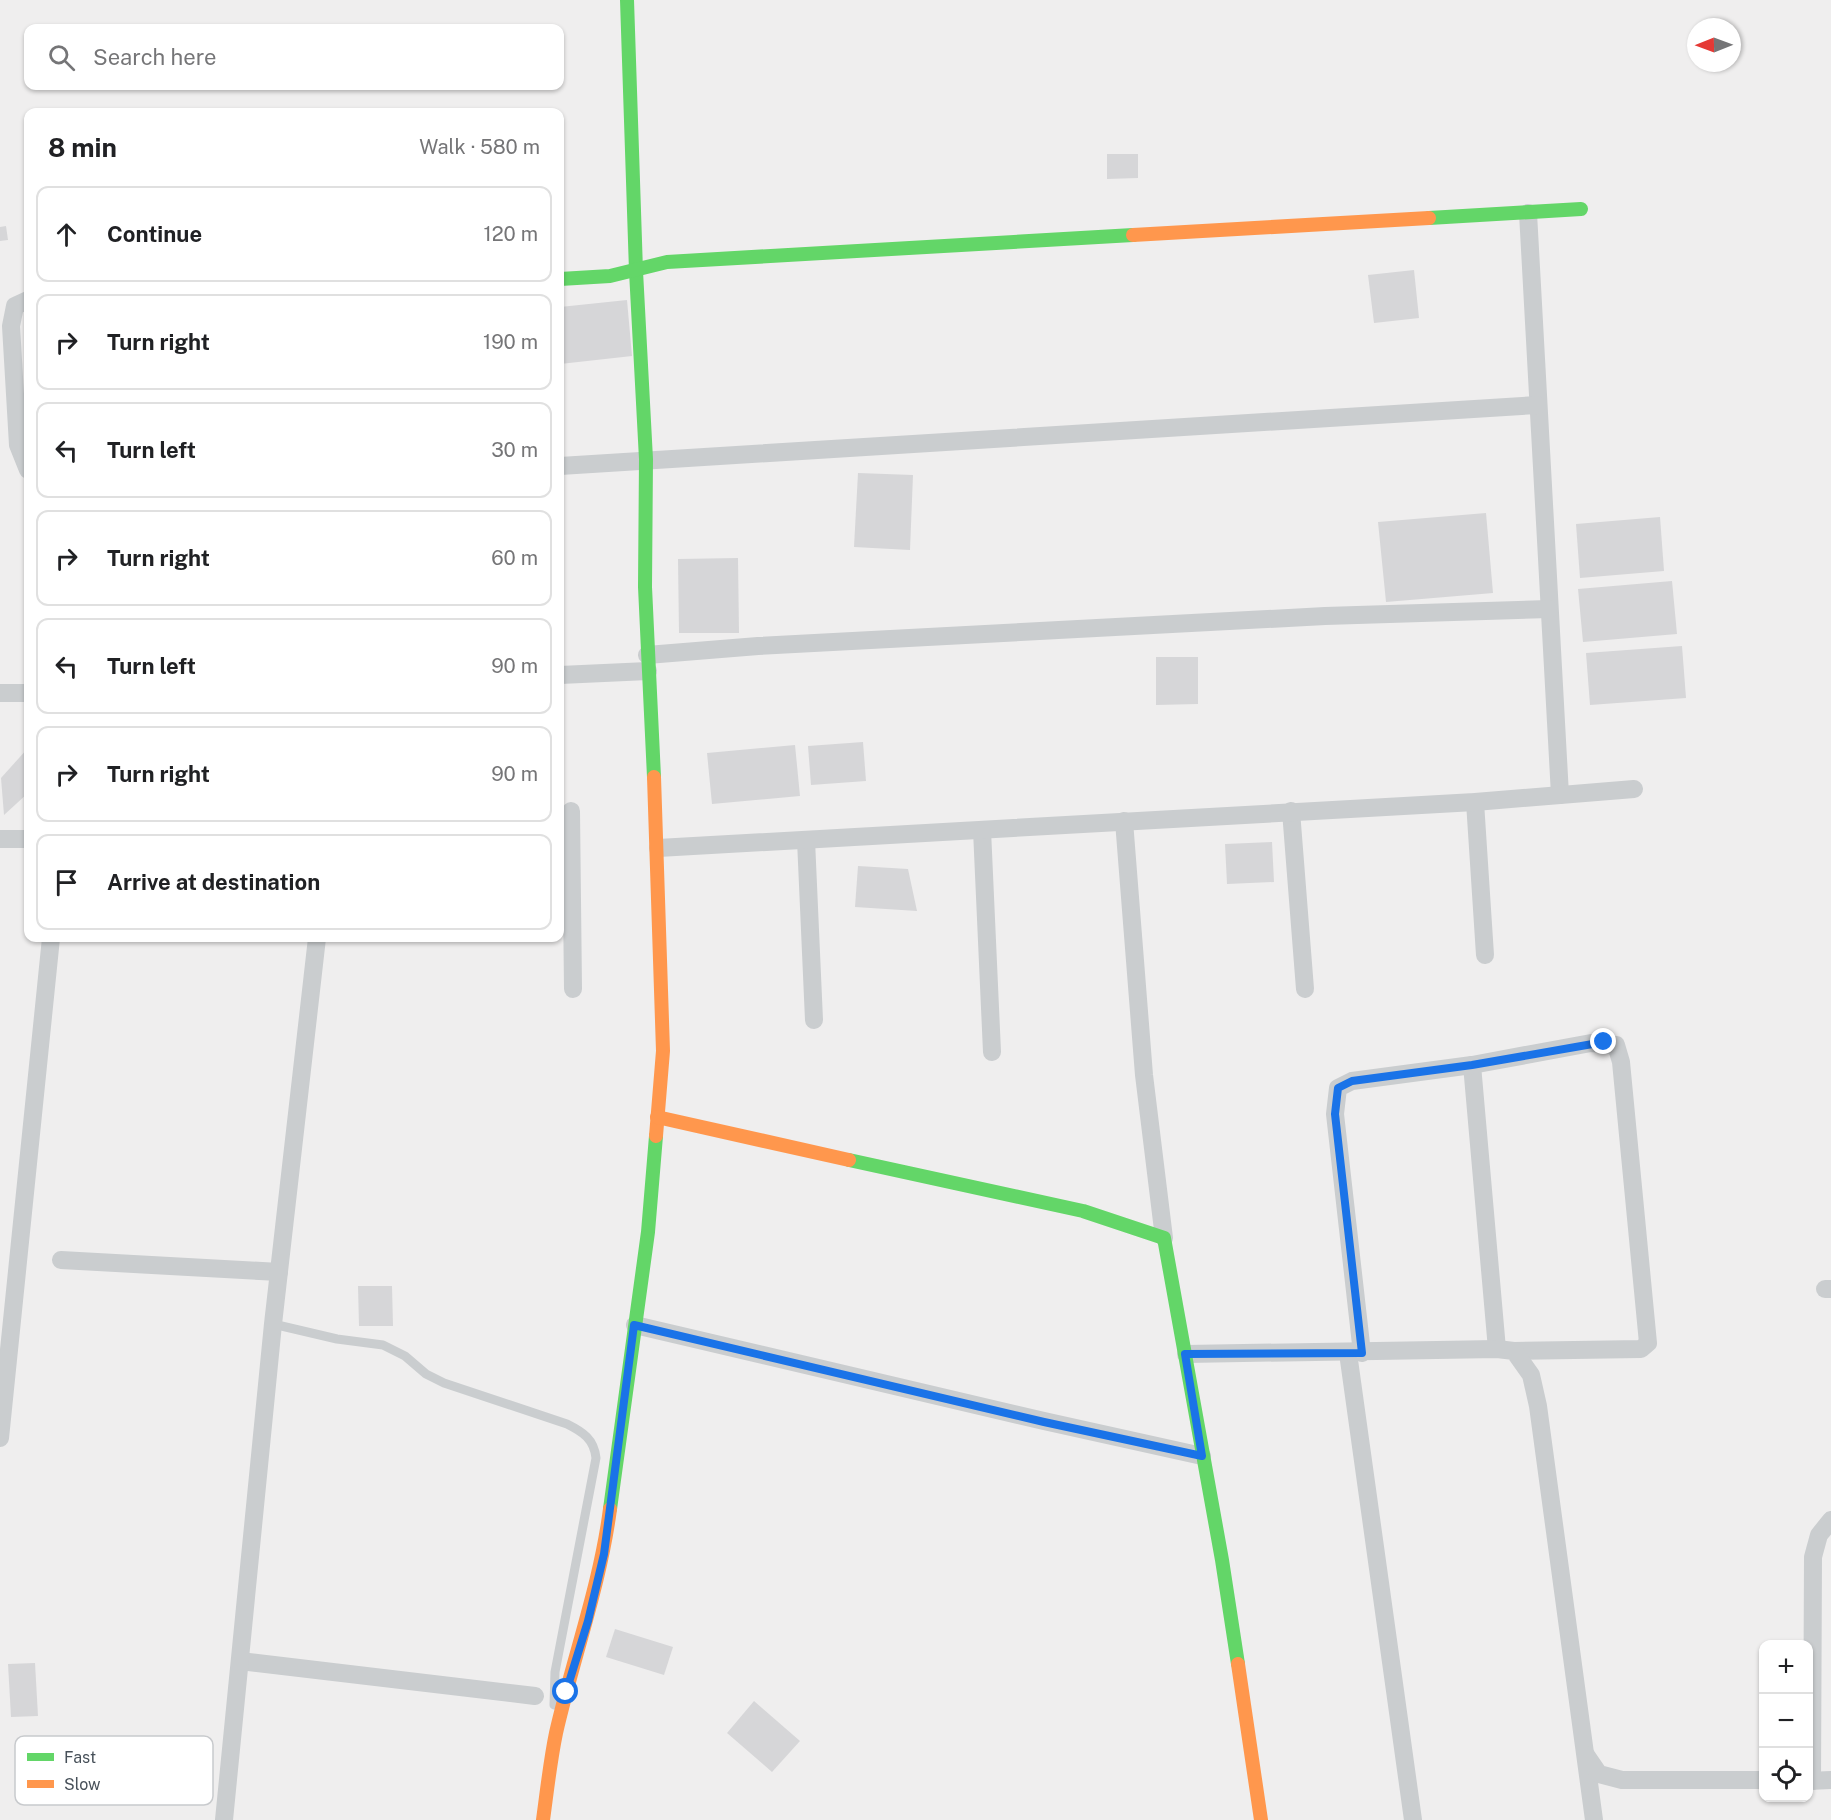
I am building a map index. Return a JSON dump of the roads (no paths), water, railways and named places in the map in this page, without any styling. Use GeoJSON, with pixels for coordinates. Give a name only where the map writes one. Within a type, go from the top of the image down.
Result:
{"type":"FeatureCollection","features":[{"type":"Feature","properties":{"kind":"street"},"geometry":{"type":"LineString","coordinates":[[543,1820],[556,1734],[588,1621],[604,1554],[648,1232],[663,1051],[658,848],[648,663],[646,459],[636,271],[627,0]]}},
{"type":"Feature","properties":{"kind":"street"},"geometry":{"type":"LineString","coordinates":[[564,279],[591,279],[678,261],[1581,209]]}},
{"type":"Feature","properties":{"kind":"street"},"geometry":{"type":"LineString","coordinates":[[1528,213],[1560,795]]}},
{"type":"Feature","properties":{"kind":"street"},"geometry":{"type":"LineString","coordinates":[[24,302],[15,306],[11,326],[18,445],[24,460]]}},
{"type":"Feature","properties":{"kind":"street"},"geometry":{"type":"LineString","coordinates":[[564,466],[1537,405]]}},
{"type":"Feature","properties":{"kind":"street"},"geometry":{"type":"LineString","coordinates":[[564,674],[758,646],[1325,616],[1549,609]]}},
{"type":"Feature","properties":{"kind":"street"},"geometry":{"type":"LineString","coordinates":[[0,693],[24,693]]}},
{"type":"Feature","properties":{"kind":"street"},"geometry":{"type":"LineString","coordinates":[[658,848],[1475,802],[1634,789]]}},
{"type":"Feature","properties":{"kind":"street"},"geometry":{"type":"LineString","coordinates":[[1475,802],[1485,955]]}},
{"type":"Feature","properties":{"kind":"street"},"geometry":{"type":"LineString","coordinates":[[571,811],[566,910],[573,990]]}},
{"type":"Feature","properties":{"kind":"street"},"geometry":{"type":"LineString","coordinates":[[1291,811],[1305,989]]}},
{"type":"Feature","properties":{"kind":"street"},"geometry":{"type":"LineString","coordinates":[[1124,821],[1144,1075],[1164,1238],[1222,1560],[1261,1820]]}},
{"type":"Feature","properties":{"kind":"street"},"geometry":{"type":"LineString","coordinates":[[982,830],[992,1052]]}},
{"type":"Feature","properties":{"kind":"street"},"geometry":{"type":"LineString","coordinates":[[0,839],[24,839]]}},
{"type":"Feature","properties":{"kind":"street"},"geometry":{"type":"LineString","coordinates":[[807,840],[814,1020]]}},
{"type":"Feature","properties":{"kind":"street"},"geometry":{"type":"LineString","coordinates":[[0,1438],[51,942]]}},
{"type":"Feature","properties":{"kind":"street"},"geometry":{"type":"LineString","coordinates":[[224,1820],[273,1324],[317,942]]}},
{"type":"Feature","properties":{"kind":"street"},"geometry":{"type":"LineString","coordinates":[[1185,1354],[1355,1353],[1641,1349],[1648,1343],[1621,1062],[1616,1045],[1604,1042],[1472,1065],[1352,1081],[1338,1088],[1335,1114],[1355,1353],[1413,1820]]}},
{"type":"Feature","properties":{"kind":"street"},"geometry":{"type":"LineString","coordinates":[[1472,1065],[1505,1350],[1531,1375],[1538,1406],[1594,1820]]}},
{"type":"Feature","properties":{"kind":"street"},"geometry":{"type":"LineString","coordinates":[[657,1117],[739,1133],[839,1159],[1113,1218],[1164,1238]]}},
{"type":"Feature","properties":{"kind":"street"},"geometry":{"type":"LineString","coordinates":[[61,1260],[279,1272]]}},
{"type":"Feature","properties":{"kind":"street"},"geometry":{"type":"LineString","coordinates":[[634,1325],[1044,1422],[1202,1456]]}},
{"type":"Feature","properties":{"kind":"street"},"geometry":{"type":"LineString","coordinates":[[1810,1748],[1813,1557],[1819,1535],[1831,1520]]}},
{"type":"Feature","properties":{"kind":"street"},"geometry":{"type":"LineString","coordinates":[[240,1661],[535,1696]]}},
{"type":"Feature","properties":{"kind":"street"},"geometry":{"type":"LineString","coordinates":[[1585,1753],[1599,1774],[1622,1780],[1759,1780]]}},
{"type":"Feature","properties":{"kind":"street"},"geometry":{"type":"LineString","coordinates":[[1813,1781],[1831,1780]]}},
{"type":"Feature","properties":{"kind":"lane"},"geometry":{"type":"LineString","coordinates":[[273,1324],[337,1339],[383,1345],[405,1356],[426,1374],[444,1383],[567,1424],[583,1432],[591,1442],[596,1458],[555,1672],[556,1734]]}}]}
